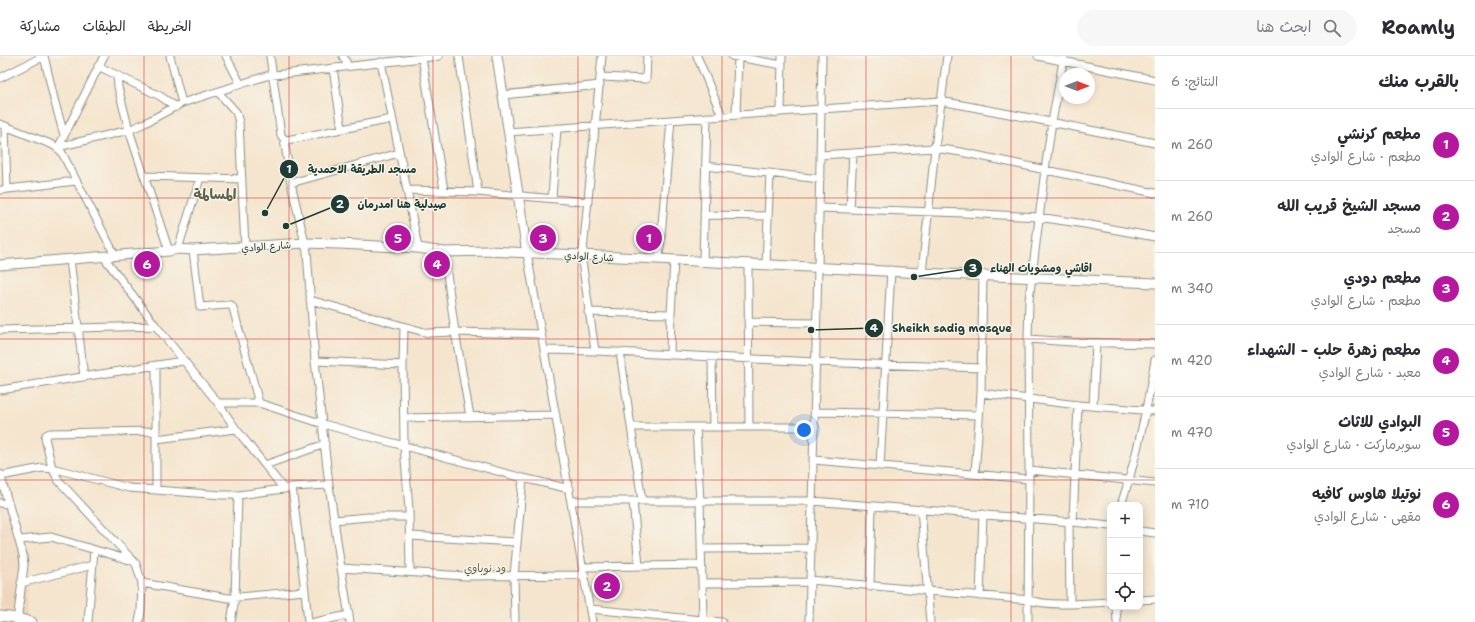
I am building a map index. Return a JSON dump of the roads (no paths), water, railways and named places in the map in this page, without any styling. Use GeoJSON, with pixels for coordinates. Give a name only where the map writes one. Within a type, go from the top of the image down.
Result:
{"type":"FeatureCollection","features":[{"type":"Feature","properties":{"kind":"main road"},"geometry":{"type":"LineString","coordinates":[[497,56],[527,253]]}},
{"type":"Feature","properties":{"kind":"main road","name":"شارع الوادي"},"geometry":{"type":"LineString","coordinates":[[0,265],[173,250],[305,243],[418,248],[444,252],[488,251],[582,255],[892,270],[922,273],[1155,283]]}},
{"type":"Feature","properties":{"kind":"main road"},"geometry":{"type":"LineString","coordinates":[[0,616],[32,622]]}},
{"type":"Feature","properties":{"kind":"street"},"geometry":{"type":"LineString","coordinates":[[0,78],[44,56],[64,135]]}},
{"type":"Feature","properties":{"kind":"street"},"geometry":{"type":"LineString","coordinates":[[59,147],[104,56]]}},
{"type":"Feature","properties":{"kind":"street"},"geometry":{"type":"LineString","coordinates":[[170,56],[179,105]]}},
{"type":"Feature","properties":{"kind":"street"},"geometry":{"type":"LineString","coordinates":[[226,56],[240,83]]}},
{"type":"Feature","properties":{"kind":"street"},"geometry":{"type":"LineString","coordinates":[[270,56],[281,135],[284,139],[291,182],[307,252],[315,360],[329,485],[350,619],[316,622]]}},
{"type":"Feature","properties":{"kind":"street"},"geometry":{"type":"LineString","coordinates":[[343,56],[348,66]]}},
{"type":"Feature","properties":{"kind":"street"},"geometry":{"type":"LineString","coordinates":[[76,181],[4,189],[3,125],[59,147],[129,130],[179,105],[240,83],[272,75],[348,66],[365,60],[381,62],[439,56]]}},
{"type":"Feature","properties":{"kind":"street"},"geometry":{"type":"LineString","coordinates":[[459,56],[478,192]]}},
{"type":"Feature","properties":{"kind":"street"},"geometry":{"type":"LineString","coordinates":[[595,351],[588,312],[582,255],[602,56]]}},
{"type":"Feature","properties":{"kind":"street"},"geometry":{"type":"LineString","coordinates":[[600,77],[646,79],[647,56]]}},
{"type":"Feature","properties":{"kind":"street"},"geometry":{"type":"LineString","coordinates":[[697,56],[722,116]]}},
{"type":"Feature","properties":{"kind":"street"},"geometry":{"type":"LineString","coordinates":[[736,115],[736,56],[782,65]]}},
{"type":"Feature","properties":{"kind":"street"},"geometry":{"type":"LineString","coordinates":[[781,112],[782,56]]}},
{"type":"Feature","properties":{"kind":"street"},"geometry":{"type":"LineString","coordinates":[[809,622],[814,460],[822,56]]}},
{"type":"Feature","properties":{"kind":"street"},"geometry":{"type":"LineString","coordinates":[[922,273],[934,148],[947,56]]}},
{"type":"Feature","properties":{"kind":"street"},"geometry":{"type":"LineString","coordinates":[[1038,56],[1064,59],[1155,80]]}},
{"type":"Feature","properties":{"kind":"street"},"geometry":{"type":"LineString","coordinates":[[420,58],[444,190]]}},
{"type":"Feature","properties":{"kind":"street"},"geometry":{"type":"LineString","coordinates":[[1028,622],[1029,300],[1038,217],[1052,122],[1064,59]]}},
{"type":"Feature","properties":{"kind":"street"},"geometry":{"type":"LineString","coordinates":[[381,62],[418,248]]}},
{"type":"Feature","properties":{"kind":"street"},"geometry":{"type":"LineString","coordinates":[[98,66],[179,105]]}},
{"type":"Feature","properties":{"kind":"street"},"geometry":{"type":"LineString","coordinates":[[333,68],[342,129]]}},
{"type":"Feature","properties":{"kind":"street"},"geometry":{"type":"LineString","coordinates":[[117,75],[118,87],[129,130],[144,176],[173,250]]}},
{"type":"Feature","properties":{"kind":"street"},"geometry":{"type":"LineString","coordinates":[[502,96],[600,85]]}},
{"type":"Feature","properties":{"kind":"street"},"geometry":{"type":"LineString","coordinates":[[218,92],[238,116],[245,247]]}},
{"type":"Feature","properties":{"kind":"street"},"geometry":{"type":"LineString","coordinates":[[508,132],[941,101],[1155,143]]}},
{"type":"Feature","properties":{"kind":"street"},"geometry":{"type":"LineString","coordinates":[[703,262],[707,117]]}},
{"type":"Feature","properties":{"kind":"street"},"geometry":{"type":"LineString","coordinates":[[284,139],[392,119]]}},
{"type":"Feature","properties":{"kind":"street"},"geometry":{"type":"LineString","coordinates":[[659,259],[671,120]]}},
{"type":"Feature","properties":{"kind":"street"},"geometry":{"type":"LineString","coordinates":[[552,198],[556,128]]}},
{"type":"Feature","properties":{"kind":"street"},"geometry":{"type":"LineString","coordinates":[[59,147],[115,255]]}},
{"type":"Feature","properties":{"kind":"street"},"geometry":{"type":"LineString","coordinates":[[820,156],[934,148],[961,152],[1155,193]]}},
{"type":"Feature","properties":{"kind":"street"},"geometry":{"type":"LineString","coordinates":[[291,182],[400,153]]}},
{"type":"Feature","properties":{"kind":"street"},"geometry":{"type":"LineString","coordinates":[[850,209],[853,153]]}},
{"type":"Feature","properties":{"kind":"street"},"geometry":{"type":"LineString","coordinates":[[706,166],[820,179]]}},
{"type":"Feature","properties":{"kind":"street"},"geometry":{"type":"LineString","coordinates":[[766,264],[770,173]]}},
{"type":"Feature","properties":{"kind":"street"},"geometry":{"type":"LineString","coordinates":[[144,176],[242,179]]}},
{"type":"Feature","properties":{"kind":"street"},"geometry":{"type":"LineString","coordinates":[[173,250],[200,178]]}},
{"type":"Feature","properties":{"kind":"street"},"geometry":{"type":"LineString","coordinates":[[407,190],[478,192],[588,202]]}},
{"type":"Feature","properties":{"kind":"street"},"geometry":{"type":"LineString","coordinates":[[819,208],[1004,214],[1069,221],[1155,237]]}},
{"type":"Feature","properties":{"kind":"street"},"geometry":{"type":"LineString","coordinates":[[704,215],[768,216]]}},
{"type":"Feature","properties":{"kind":"street"},"geometry":{"type":"LineString","coordinates":[[193,250],[200,307],[231,305],[233,308],[259,403]]}},
{"type":"Feature","properties":{"kind":"street"},"geometry":{"type":"LineString","coordinates":[[444,252],[455,332],[470,416]]}},
{"type":"Feature","properties":{"kind":"street"},"geometry":{"type":"LineString","coordinates":[[527,253],[570,489],[592,622]]}},
{"type":"Feature","properties":{"kind":"street"},"geometry":{"type":"LineString","coordinates":[[104,256],[183,361],[218,403],[236,429],[284,489]]}},
{"type":"Feature","properties":{"kind":"street"},"geometry":{"type":"LineString","coordinates":[[70,259],[84,377]]}},
{"type":"Feature","properties":{"kind":"street"},"geometry":{"type":"LineString","coordinates":[[670,355],[670,314],[674,260]]}},
{"type":"Feature","properties":{"kind":"street"},"geometry":{"type":"LineString","coordinates":[[748,263],[749,427]]}},
{"type":"Feature","properties":{"kind":"street"},"geometry":{"type":"LineString","coordinates":[[880,466],[885,364],[892,270]]}},
{"type":"Feature","properties":{"kind":"street"},"geometry":{"type":"LineString","coordinates":[[975,474],[981,393],[983,275]]}},
{"type":"Feature","properties":{"kind":"street"},"geometry":{"type":"LineString","coordinates":[[310,300],[428,333],[455,332],[541,334]]}},
{"type":"Feature","properties":{"kind":"street"},"geometry":{"type":"LineString","coordinates":[[588,312],[670,314]]}},
{"type":"Feature","properties":{"kind":"street"},"geometry":{"type":"LineString","coordinates":[[748,322],[816,323]]}},
{"type":"Feature","properties":{"kind":"street"},"geometry":{"type":"LineString","coordinates":[[0,330],[156,326]]}},
{"type":"Feature","properties":{"kind":"street"},"geometry":{"type":"LineString","coordinates":[[404,327],[404,446],[410,536],[410,572]]}},
{"type":"Feature","properties":{"kind":"street"},"geometry":{"type":"LineString","coordinates":[[1028,339],[1096,343],[1155,344]]}},
{"type":"Feature","properties":{"kind":"street"},"geometry":{"type":"LineString","coordinates":[[1093,406],[1096,343]]}},
{"type":"Feature","properties":{"kind":"street"},"geometry":{"type":"LineString","coordinates":[[544,350],[982,368]]}},
{"type":"Feature","properties":{"kind":"street"},"geometry":{"type":"LineString","coordinates":[[620,352],[642,501]]}},
{"type":"Feature","properties":{"kind":"street"},"geometry":{"type":"LineString","coordinates":[[712,357],[714,427]]}},
{"type":"Feature","properties":{"kind":"street"},"geometry":{"type":"LineString","coordinates":[[315,360],[403,365]]}},
{"type":"Feature","properties":{"kind":"street"},"geometry":{"type":"LineString","coordinates":[[1122,502],[1147,411],[1155,360]]}},
{"type":"Feature","properties":{"kind":"street"},"geometry":{"type":"LineString","coordinates":[[0,390],[183,361]]}},
{"type":"Feature","properties":{"kind":"street"},"geometry":{"type":"LineString","coordinates":[[156,365],[156,490]]}},
{"type":"Feature","properties":{"kind":"street"},"geometry":{"type":"LineString","coordinates":[[981,393],[1028,400],[1155,411]]}},
{"type":"Feature","properties":{"kind":"street"},"geometry":{"type":"LineString","coordinates":[[218,403],[259,403],[323,424],[523,478],[570,489]]}},
{"type":"Feature","properties":{"kind":"street"},"geometry":{"type":"LineString","coordinates":[[1070,604],[1071,521],[1078,405]]}},
{"type":"Feature","properties":{"kind":"street"},"geometry":{"type":"LineString","coordinates":[[814,412],[979,415]]}},
{"type":"Feature","properties":{"kind":"street"},"geometry":{"type":"LineString","coordinates":[[404,418],[556,415]]}},
{"type":"Feature","properties":{"kind":"street"},"geometry":{"type":"LineString","coordinates":[[632,427],[814,427]]}},
{"type":"Feature","properties":{"kind":"street"},"geometry":{"type":"LineString","coordinates":[[696,427],[702,583],[698,620]]}},
{"type":"Feature","properties":{"kind":"street"},"geometry":{"type":"LineString","coordinates":[[156,439],[236,429]]}},
{"type":"Feature","properties":{"kind":"street"},"geometry":{"type":"LineString","coordinates":[[139,622],[142,583],[139,570],[133,561],[62,484],[52,468],[46,438],[48,434],[156,431]]}},
{"type":"Feature","properties":{"kind":"street"},"geometry":{"type":"LineString","coordinates":[[265,465],[325,444]]}},
{"type":"Feature","properties":{"kind":"street"},"geometry":{"type":"LineString","coordinates":[[814,460],[1029,479]]}},
{"type":"Feature","properties":{"kind":"street"},"geometry":{"type":"LineString","coordinates":[[17,620],[22,583],[23,555],[20,540],[0,475],[42,468],[52,468],[124,488],[222,495],[238,495],[292,487],[329,485]]}},
{"type":"Feature","properties":{"kind":"street"},"geometry":{"type":"LineString","coordinates":[[1029,470],[1155,482]]}},
{"type":"Feature","properties":{"kind":"street"},"geometry":{"type":"LineString","coordinates":[[515,622],[514,576],[523,478]]}},
{"type":"Feature","properties":{"kind":"street"},"geometry":{"type":"LineString","coordinates":[[292,487],[308,622]]}},
{"type":"Feature","properties":{"kind":"street"},"geometry":{"type":"LineString","coordinates":[[232,622],[235,598],[238,495]]}},
{"type":"Feature","properties":{"kind":"street"},"geometry":{"type":"LineString","coordinates":[[572,501],[812,501],[1071,521],[1107,526]]}},
{"type":"Feature","properties":{"kind":"street"},"geometry":{"type":"LineString","coordinates":[[633,501],[640,566]]}},
{"type":"Feature","properties":{"kind":"street"},"geometry":{"type":"LineString","coordinates":[[0,503],[9,504]]}},
{"type":"Feature","properties":{"kind":"street"},"geometry":{"type":"LineString","coordinates":[[870,587],[872,506]]}},
{"type":"Feature","properties":{"kind":"street"},"geometry":{"type":"LineString","coordinates":[[921,509],[930,622]]}},
{"type":"Feature","properties":{"kind":"street"},"geometry":{"type":"LineString","coordinates":[[980,596],[983,514]]}},
{"type":"Feature","properties":{"kind":"street"},"geometry":{"type":"LineString","coordinates":[[334,520],[369,516],[409,517]]}},
{"type":"Feature","properties":{"kind":"street"},"geometry":{"type":"LineString","coordinates":[[1143,531],[1155,533]]}},
{"type":"Feature","properties":{"kind":"street"},"geometry":{"type":"LineString","coordinates":[[410,536],[516,542]]}},
{"type":"Feature","properties":{"kind":"street"},"geometry":{"type":"LineString","coordinates":[[20,540],[51,537],[133,561]]}},
{"type":"Feature","properties":{"kind":"street"},"geometry":{"type":"LineString","coordinates":[[701,549],[811,548]]}},
{"type":"Feature","properties":{"kind":"street"},"geometry":{"type":"LineString","coordinates":[[88,622],[94,550]]}},
{"type":"Feature","properties":{"kind":"street"},"geometry":{"type":"LineString","coordinates":[[22,583],[93,565]]}},
{"type":"Feature","properties":{"kind":"street"},"geometry":{"type":"LineString","coordinates":[[583,566],[701,565]]}},
{"type":"Feature","properties":{"kind":"street"},"geometry":{"type":"LineString","coordinates":[[341,568],[465,576],[585,575]]}},
{"type":"Feature","properties":{"kind":"street"},"geometry":{"type":"LineString","coordinates":[[702,583],[810,581],[1028,600],[1038,603],[1070,604],[1107,602]]}},
{"type":"Feature","properties":{"kind":"street"},"geometry":{"type":"LineString","coordinates":[[142,583],[224,598],[305,591]]}},
{"type":"Feature","properties":{"kind":"street"},"geometry":{"type":"LineString","coordinates":[[1143,600],[1155,600]]}},
{"type":"Feature","properties":{"kind":"street"},"geometry":{"type":"LineString","coordinates":[[591,609],[722,622]]}},
{"type":"Feature","properties":{"kind":"street"},"geometry":{"type":"LineString","coordinates":[[1116,610],[1117,622]]}},
{"type":"Feature","properties":{"kind":"place","name":"مسجد الطريقة الاحمدية"},"geometry":{"type":"Point","coordinates":[265,213]}},
{"type":"Feature","properties":{"kind":"place","name":"صيدلية هنا امدرمان"},"geometry":{"type":"Point","coordinates":[286,226]}},
{"type":"Feature","properties":{"kind":"place","name":"البوادي للاثاث"},"geometry":{"type":"Point","coordinates":[398,238]}},
{"type":"Feature","properties":{"kind":"place","name":"مطعم دودي"},"geometry":{"type":"Point","coordinates":[543,238]}},
{"type":"Feature","properties":{"kind":"place","name":"مطعم كرنشي"},"geometry":{"type":"Point","coordinates":[649,238]}},
{"type":"Feature","properties":{"kind":"place","name":"نوتيلا هاوس كافيه"},"geometry":{"type":"Point","coordinates":[147,264]}},
{"type":"Feature","properties":{"kind":"place","name":"مطعم زهرة حلب - الشهداء"},"geometry":{"type":"Point","coordinates":[437,264]}},
{"type":"Feature","properties":{"kind":"place","name":"اقاشي ومشويات الهناء"},"geometry":{"type":"Point","coordinates":[914,277]}},
{"type":"Feature","properties":{"kind":"place","name":"Sheikh sadig mosque"},"geometry":{"type":"Point","coordinates":[811,330]}},
{"type":"Feature","properties":{"kind":"place","name":"مسجد الشيخ قريب الله"},"geometry":{"type":"Point","coordinates":[607,586]}},
{"type":"Feature","properties":{"kind":"district","name":"المسالمة"},"geometry":{"type":"Point","coordinates":[215,194]}},
{"type":"Feature","properties":{"kind":"district","name":"ود نوباوي"},"geometry":{"type":"Point","coordinates":[485,568]}}]}
